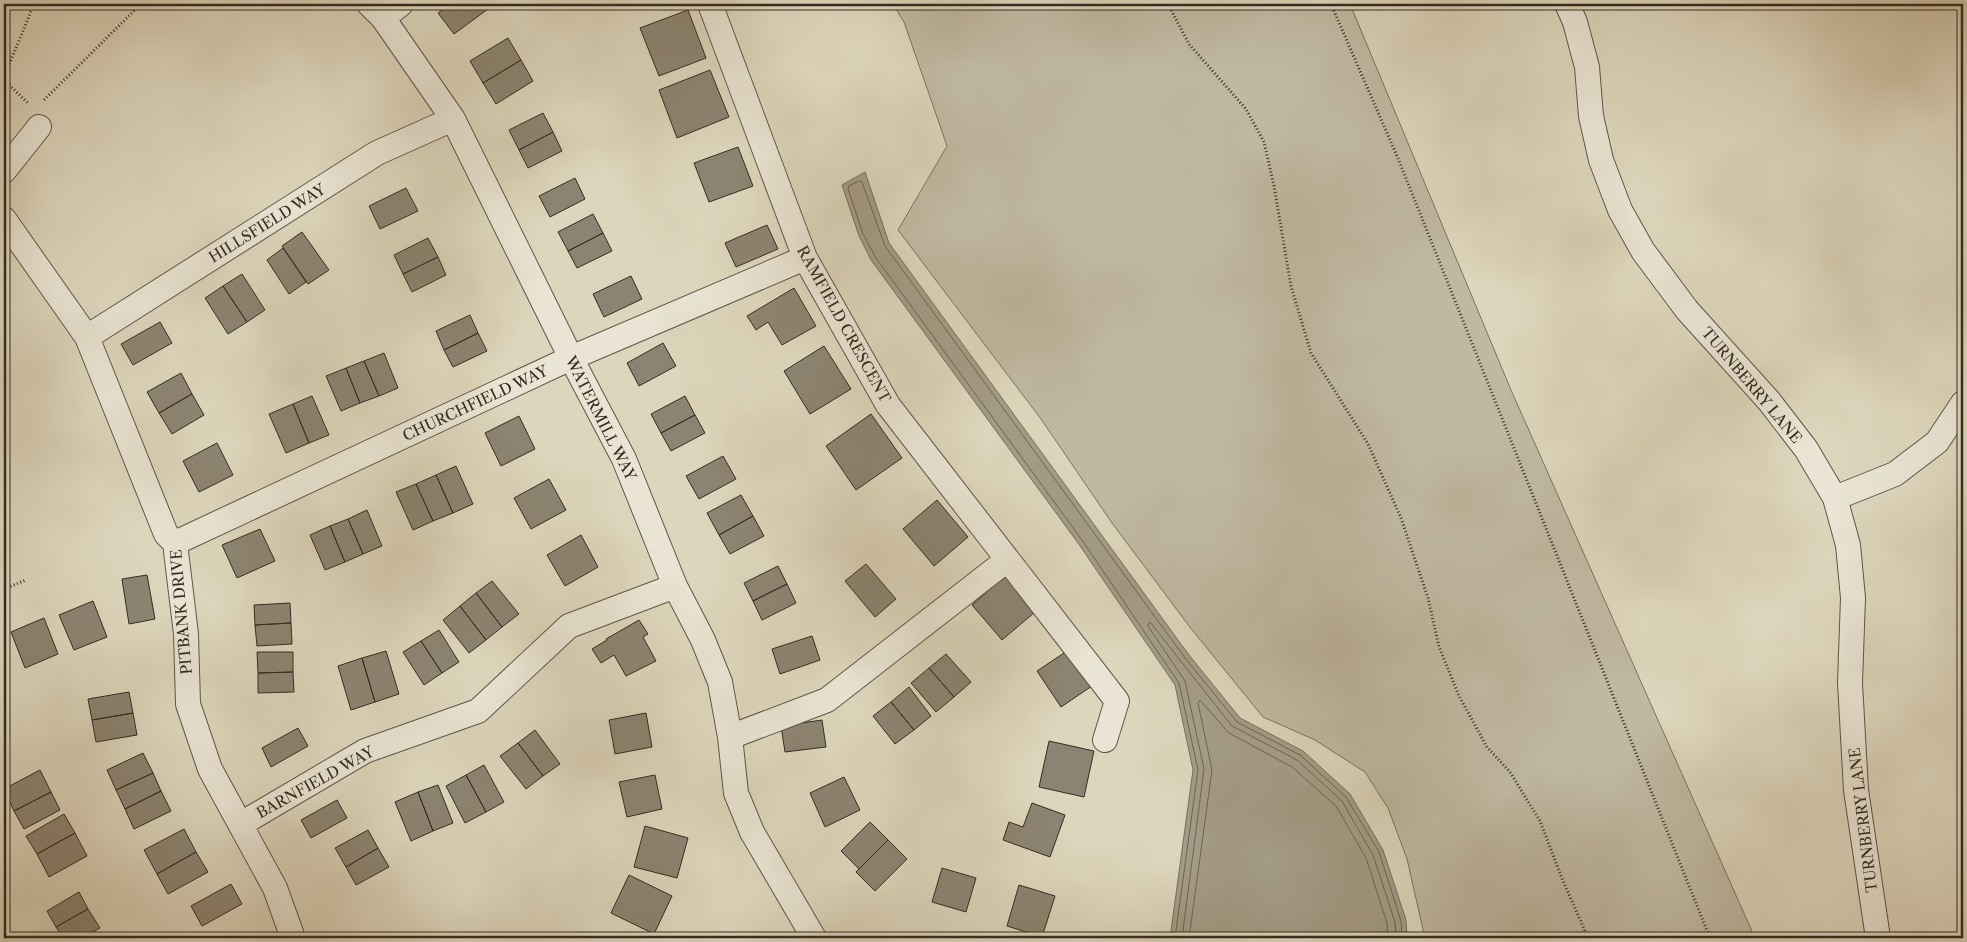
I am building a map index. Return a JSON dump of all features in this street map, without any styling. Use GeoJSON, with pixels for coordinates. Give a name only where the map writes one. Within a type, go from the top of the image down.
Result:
{"type":"FeatureCollection","features":[{"type":"Feature","properties":{"kind":"street","name":"RAMFIELD CRESCENT"},"geometry":{"type":"LineString","coordinates":[[710,4],[804,258],[888,405],[1117,700],[1105,740]]}},
{"type":"Feature","properties":{"kind":"street","name":"TURNBERRY LANE"},"geometry":{"type":"LineString","coordinates":[[1567,4],[1575,22],[1587,66],[1591,116],[1601,160],[1620,210],[1643,251],[1687,310],[1768,401],[1806,449],[1835,498],[1848,545],[1853,598],[1850,683],[1856,790],[1878,938]]}},
{"type":"Feature","properties":{"kind":"street","name":"WATERMILL WAY"},"geometry":{"type":"LineString","coordinates":[[384,8],[453,119],[571,358],[624,459],[675,586],[703,640],[720,682],[730,737],[736,793],[752,832],[814,938]]}},
{"type":"Feature","properties":{"kind":"street"},"geometry":{"type":"LineString","coordinates":[[4,171],[37,118]]}},
{"type":"Feature","properties":{"kind":"street","name":"HILLSFIELD WAY"},"geometry":{"type":"LineString","coordinates":[[87,337],[377,153],[453,119]]}},
{"type":"Feature","properties":{"kind":"street","name":"PITBANK DRIVE"},"geometry":{"type":"LineString","coordinates":[[4,219],[87,337],[166,534],[175,543],[186,634],[188,704],[210,769],[275,888],[293,938]]}},
{"type":"Feature","properties":{"kind":"street","name":"CHURCHFIELD WAY"},"geometry":{"type":"LineString","coordinates":[[175,543],[571,358],[804,258]]}},
{"type":"Feature","properties":{"kind":"street"},"geometry":{"type":"LineString","coordinates":[[1835,498],[1895,474],[1937,442],[1963,403]]}},
{"type":"Feature","properties":{"kind":"street"},"geometry":{"type":"LineString","coordinates":[[730,737],[826,700],[1007,560]]}},
{"type":"Feature","properties":{"kind":"street","name":"BARNFIELD WAY"},"geometry":{"type":"LineString","coordinates":[[241,824],[365,751],[478,710],[569,626],[675,586]]}},
{"type":"Feature","properties":{"kind":"path"},"geometry":{"type":"LineString","coordinates":[[34,4],[4,79],[37,118]]}},
{"type":"Feature","properties":{"kind":"path"},"geometry":{"type":"LineString","coordinates":[[42,102],[141,4]]}},
{"type":"Feature","properties":{"kind":"path"},"geometry":{"type":"LineString","coordinates":[[1168,4],[1189,44],[1246,109],[1264,142],[1274,186],[1291,286],[1311,353],[1368,444],[1401,518],[1428,598],[1439,647],[1459,696],[1487,746],[1510,772],[1540,821],[1588,938]]}},
{"type":"Feature","properties":{"kind":"path"},"geometry":{"type":"LineString","coordinates":[[1332,4],[1401,165],[1710,938]]}},
{"type":"Feature","properties":{"kind":"path"},"geometry":{"type":"LineString","coordinates":[[4,588],[26,580]]}},
{"type":"Feature","properties":{"kind":"shaded area"},"geometry":{"type":"Polygon","coordinates":[[[893,4],[1350,4],[1511,390],[1755,938],[1425,938],[1407,859],[1388,808],[1365,772],[1315,740],[1263,717],[1189,626],[1112,523],[1041,419],[898,230],[947,146],[904,22],[893,4]]]}},
{"type":"Feature","properties":{"kind":"water"},"geometry":{"type":"Polygon","coordinates":[[[865,172],[889,243],[1189,655],[1240,718],[1303,751],[1350,794],[1383,850],[1406,920],[1407,938],[1170,938],[1193,770],[1175,685],[1078,543],[871,260],[859,236],[842,185],[865,172]]]}},
{"type":"Feature","properties":{"kind":"building"},"geometry":{"type":"Polygon","coordinates":[[[451,4],[484,4],[488,9],[454,34],[438,13],[451,4]]]}},
{"type":"Feature","properties":{"kind":"building"},"geometry":{"type":"Polygon","coordinates":[[[688,10],[706,58],[659,76],[640,28],[688,10]]]}},
{"type":"Feature","properties":{"kind":"building"},"geometry":{"type":"Polygon","coordinates":[[[508,38],[521,60],[483,83],[470,61],[508,38]]]}},
{"type":"Feature","properties":{"kind":"building"},"geometry":{"type":"Polygon","coordinates":[[[521,60],[533,81],[496,104],[483,83],[521,60]]]}},
{"type":"Feature","properties":{"kind":"building"},"geometry":{"type":"Polygon","coordinates":[[[710,70],[729,117],[677,138],[659,90],[710,70]]]}},
{"type":"Feature","properties":{"kind":"building"},"geometry":{"type":"Polygon","coordinates":[[[543,113],[553,132],[519,150],[509,130],[543,113]]]}},
{"type":"Feature","properties":{"kind":"building"},"geometry":{"type":"Polygon","coordinates":[[[553,132],[562,151],[528,168],[519,150],[553,132]]]}},
{"type":"Feature","properties":{"kind":"building"},"geometry":{"type":"Polygon","coordinates":[[[738,147],[753,186],[709,202],[694,163],[738,147]]]}},
{"type":"Feature","properties":{"kind":"building"},"geometry":{"type":"Polygon","coordinates":[[[575,178],[585,199],[550,217],[539,196],[575,178]]]}},
{"type":"Feature","properties":{"kind":"building"},"geometry":{"type":"Polygon","coordinates":[[[406,188],[418,211],[380,229],[369,206],[406,188]]]}},
{"type":"Feature","properties":{"kind":"building"},"geometry":{"type":"Polygon","coordinates":[[[593,214],[603,233],[568,251],[558,232],[593,214]]]}},
{"type":"Feature","properties":{"kind":"building"},"geometry":{"type":"Polygon","coordinates":[[[767,225],[778,249],[736,267],[725,243],[767,225]]]}},
{"type":"Feature","properties":{"kind":"building"},"geometry":{"type":"Polygon","coordinates":[[[302,232],[329,270],[308,284],[282,246],[302,232]]]}},
{"type":"Feature","properties":{"kind":"building"},"geometry":{"type":"Polygon","coordinates":[[[603,233],[612,251],[577,268],[568,251],[603,233]]]}},
{"type":"Feature","properties":{"kind":"building"},"geometry":{"type":"Polygon","coordinates":[[[428,238],[438,257],[403,274],[394,255],[428,238]]]}},
{"type":"Feature","properties":{"kind":"building"},"geometry":{"type":"Polygon","coordinates":[[[283,248],[306,282],[289,294],[267,260],[283,248]]]}},
{"type":"Feature","properties":{"kind":"building"},"geometry":{"type":"Polygon","coordinates":[[[438,257],[446,275],[412,292],[403,274],[438,257]]]}},
{"type":"Feature","properties":{"kind":"building"},"geometry":{"type":"Polygon","coordinates":[[[242,274],[265,310],[247,322],[223,286],[242,274]]]}},
{"type":"Feature","properties":{"kind":"building"},"geometry":{"type":"Polygon","coordinates":[[[631,276],[642,299],[604,317],[593,294],[631,276]]]}},
{"type":"Feature","properties":{"kind":"building"},"geometry":{"type":"Polygon","coordinates":[[[223,286],[247,322],[228,334],[205,298],[223,286]]]}},
{"type":"Feature","properties":{"kind":"building"},"geometry":{"type":"Polygon","coordinates":[[[794,288],[816,326],[782,345],[768,322],[756,330],[747,316],[794,288]]]}},
{"type":"Feature","properties":{"kind":"building"},"geometry":{"type":"Polygon","coordinates":[[[470,315],[478,333],[444,350],[436,331],[470,315]]]}},
{"type":"Feature","properties":{"kind":"building"},"geometry":{"type":"Polygon","coordinates":[[[160,322],[172,343],[133,365],[121,344],[160,322]]]}},
{"type":"Feature","properties":{"kind":"building"},"geometry":{"type":"Polygon","coordinates":[[[478,333],[487,351],[453,367],[444,350],[478,333]]]}},
{"type":"Feature","properties":{"kind":"building"},"geometry":{"type":"Polygon","coordinates":[[[663,343],[676,366],[639,386],[627,363],[663,343]]]}},
{"type":"Feature","properties":{"kind":"building"},"geometry":{"type":"Polygon","coordinates":[[[824,346],[851,389],[810,414],[784,371],[824,346]]]}},
{"type":"Feature","properties":{"kind":"building"},"geometry":{"type":"Polygon","coordinates":[[[384,353],[398,388],[379,396],[364,361],[384,353]]]}},
{"type":"Feature","properties":{"kind":"building"},"geometry":{"type":"Polygon","coordinates":[[[364,361],[379,396],[360,403],[346,368],[364,361]]]}},
{"type":"Feature","properties":{"kind":"building"},"geometry":{"type":"Polygon","coordinates":[[[346,368],[360,403],[341,411],[326,376],[346,368]]]}},
{"type":"Feature","properties":{"kind":"building"},"geometry":{"type":"Polygon","coordinates":[[[181,373],[192,394],[159,413],[147,392],[181,373]]]}},
{"type":"Feature","properties":{"kind":"building"},"geometry":{"type":"Polygon","coordinates":[[[192,394],[204,415],[172,434],[159,413],[192,394]]]}},
{"type":"Feature","properties":{"kind":"building"},"geometry":{"type":"Polygon","coordinates":[[[312,396],[329,435],[309,443],[293,404],[312,396]]]}},
{"type":"Feature","properties":{"kind":"building"},"geometry":{"type":"Polygon","coordinates":[[[685,396],[695,415],[661,433],[651,414],[685,396]]]}},
{"type":"Feature","properties":{"kind":"building"},"geometry":{"type":"Polygon","coordinates":[[[293,404],[309,443],[286,453],[269,414],[293,404]]]}},
{"type":"Feature","properties":{"kind":"building"},"geometry":{"type":"Polygon","coordinates":[[[871,414],[902,458],[856,490],[826,446],[871,414]]]}},
{"type":"Feature","properties":{"kind":"building"},"geometry":{"type":"Polygon","coordinates":[[[695,415],[705,433],[671,451],[661,433],[695,415]]]}},
{"type":"Feature","properties":{"kind":"building"},"geometry":{"type":"Polygon","coordinates":[[[519,416],[535,449],[501,466],[485,433],[519,416]]]}},
{"type":"Feature","properties":{"kind":"building"},"geometry":{"type":"Polygon","coordinates":[[[217,443],[233,475],[199,492],[183,461],[217,443]]]}},
{"type":"Feature","properties":{"kind":"building"},"geometry":{"type":"Polygon","coordinates":[[[723,456],[736,479],[699,499],[686,476],[723,456]]]}},
{"type":"Feature","properties":{"kind":"building"},"geometry":{"type":"Polygon","coordinates":[[[456,466],[473,504],[453,513],[436,475],[456,466]]]}},
{"type":"Feature","properties":{"kind":"building"},"geometry":{"type":"Polygon","coordinates":[[[436,475],[453,513],[433,521],[416,484],[436,475]]]}},
{"type":"Feature","properties":{"kind":"building"},"geometry":{"type":"Polygon","coordinates":[[[549,479],[566,510],[531,529],[514,498],[549,479]]]}},
{"type":"Feature","properties":{"kind":"building"},"geometry":{"type":"Polygon","coordinates":[[[416,484],[433,521],[413,530],[396,492],[416,484]]]}},
{"type":"Feature","properties":{"kind":"building"},"geometry":{"type":"Polygon","coordinates":[[[741,495],[753,516],[719,535],[707,513],[741,495]]]}},
{"type":"Feature","properties":{"kind":"building"},"geometry":{"type":"Polygon","coordinates":[[[937,500],[968,537],[934,566],[903,529],[937,500]]]}},
{"type":"Feature","properties":{"kind":"building"},"geometry":{"type":"Polygon","coordinates":[[[367,510],[382,546],[363,554],[348,519],[367,510]]]}},
{"type":"Feature","properties":{"kind":"building"},"geometry":{"type":"Polygon","coordinates":[[[753,516],[764,536],[730,554],[719,535],[753,516]]]}},
{"type":"Feature","properties":{"kind":"building"},"geometry":{"type":"Polygon","coordinates":[[[348,519],[363,554],[345,562],[330,526],[348,519]]]}},
{"type":"Feature","properties":{"kind":"building"},"geometry":{"type":"Polygon","coordinates":[[[330,526],[345,562],[325,570],[310,535],[330,526]]]}},
{"type":"Feature","properties":{"kind":"building"},"geometry":{"type":"Polygon","coordinates":[[[260,529],[275,561],[237,578],[222,545],[260,529]]]}},
{"type":"Feature","properties":{"kind":"building"},"geometry":{"type":"Polygon","coordinates":[[[581,535],[598,567],[565,586],[547,555],[581,535]]]}},
{"type":"Feature","properties":{"kind":"building"},"geometry":{"type":"Polygon","coordinates":[[[866,564],[896,599],[875,617],[845,581],[866,564]]]}},
{"type":"Feature","properties":{"kind":"building"},"geometry":{"type":"Polygon","coordinates":[[[778,566],[787,584],[753,601],[744,583],[778,566]]]}},
{"type":"Feature","properties":{"kind":"building"},"geometry":{"type":"Polygon","coordinates":[[[147,575],[155,619],[129,624],[122,579],[147,575]]]}},
{"type":"Feature","properties":{"kind":"building"},"geometry":{"type":"Polygon","coordinates":[[[1005,576],[1035,612],[1002,640],[972,605],[1005,576]]]}},
{"type":"Feature","properties":{"kind":"building"},"geometry":{"type":"Polygon","coordinates":[[[492,581],[519,614],[502,627],[476,593],[492,581]]]}},
{"type":"Feature","properties":{"kind":"building"},"geometry":{"type":"Polygon","coordinates":[[[787,584],[796,603],[762,620],[753,601],[787,584]]]}},
{"type":"Feature","properties":{"kind":"building"},"geometry":{"type":"Polygon","coordinates":[[[476,593],[502,627],[486,640],[460,606],[476,593]]]}},
{"type":"Feature","properties":{"kind":"building"},"geometry":{"type":"Polygon","coordinates":[[[93,601],[107,637],[74,650],[59,615],[93,601]]]}},
{"type":"Feature","properties":{"kind":"building"},"geometry":{"type":"Polygon","coordinates":[[[290,603],[291,623],[255,625],[254,605],[290,603]]]}},
{"type":"Feature","properties":{"kind":"building"},"geometry":{"type":"Polygon","coordinates":[[[460,606],[486,640],[469,653],[443,620],[460,606]]]}},
{"type":"Feature","properties":{"kind":"building"},"geometry":{"type":"Polygon","coordinates":[[[44,618],[58,654],[25,668],[11,632],[44,618]]]}},
{"type":"Feature","properties":{"kind":"building"},"geometry":{"type":"Polygon","coordinates":[[[639,620],[648,634],[643,637],[656,661],[626,676],[614,655],[601,663],[592,649],[639,620]]]}},
{"type":"Feature","properties":{"kind":"building"},"geometry":{"type":"Polygon","coordinates":[[[291,623],[292,644],[257,646],[255,625],[291,623]]]}},
{"type":"Feature","properties":{"kind":"building"},"geometry":{"type":"Polygon","coordinates":[[[439,630],[459,662],[442,673],[421,641],[439,630]]]}},
{"type":"Feature","properties":{"kind":"building"},"geometry":{"type":"Polygon","coordinates":[[[812,636],[820,660],[780,674],[772,649],[812,636]]]}},
{"type":"Feature","properties":{"kind":"building"},"geometry":{"type":"Polygon","coordinates":[[[421,641],[442,673],[424,685],[403,652],[421,641]]]}},
{"type":"Feature","properties":{"kind":"building"},"geometry":{"type":"Polygon","coordinates":[[[386,651],[399,694],[375,702],[362,658],[386,651]]]}},
{"type":"Feature","properties":{"kind":"building"},"geometry":{"type":"Polygon","coordinates":[[[1067,651],[1092,686],[1061,707],[1037,671],[1067,651]]]}},
{"type":"Feature","properties":{"kind":"building"},"geometry":{"type":"Polygon","coordinates":[[[257,652],[293,652],[293,672],[258,673],[257,652]]]}},
{"type":"Feature","properties":{"kind":"building"},"geometry":{"type":"Polygon","coordinates":[[[946,654],[971,682],[954,697],[929,668],[946,654]]]}},
{"type":"Feature","properties":{"kind":"building"},"geometry":{"type":"Polygon","coordinates":[[[362,658],[375,702],[351,710],[338,666],[362,658]]]}},
{"type":"Feature","properties":{"kind":"building"},"geometry":{"type":"Polygon","coordinates":[[[929,668],[954,697],[936,712],[911,683],[929,668]]]}},
{"type":"Feature","properties":{"kind":"building"},"geometry":{"type":"Polygon","coordinates":[[[293,672],[294,692],[258,693],[258,673],[293,672]]]}},
{"type":"Feature","properties":{"kind":"building"},"geometry":{"type":"Polygon","coordinates":[[[4,675],[6,675],[7,690],[4,690],[4,675]]]}},
{"type":"Feature","properties":{"kind":"building"},"geometry":{"type":"Polygon","coordinates":[[[909,687],[931,716],[914,730],[891,702],[909,687]]]}},
{"type":"Feature","properties":{"kind":"building"},"geometry":{"type":"Polygon","coordinates":[[[129,692],[133,713],[92,720],[88,699],[129,692]]]}},
{"type":"Feature","properties":{"kind":"building"},"geometry":{"type":"Polygon","coordinates":[[[891,702],[914,730],[895,744],[873,716],[891,702]]]}},
{"type":"Feature","properties":{"kind":"building"},"geometry":{"type":"Polygon","coordinates":[[[133,713],[137,735],[96,742],[92,720],[133,713]]]}},
{"type":"Feature","properties":{"kind":"building"},"geometry":{"type":"Polygon","coordinates":[[[646,713],[652,747],[615,754],[609,720],[646,713]]]}},
{"type":"Feature","properties":{"kind":"building"},"geometry":{"type":"Polygon","coordinates":[[[822,720],[826,747],[785,752],[781,726],[822,720]]]}},
{"type":"Feature","properties":{"kind":"building"},"geometry":{"type":"Polygon","coordinates":[[[298,728],[308,746],[271,767],[262,748],[298,728]]]}},
{"type":"Feature","properties":{"kind":"building"},"geometry":{"type":"Polygon","coordinates":[[[4,730],[8,751],[4,752],[4,730]]]}},
{"type":"Feature","properties":{"kind":"building"},"geometry":{"type":"Polygon","coordinates":[[[535,730],[560,764],[543,776],[518,743],[535,730]]]}},
{"type":"Feature","properties":{"kind":"building"},"geometry":{"type":"Polygon","coordinates":[[[1049,741],[1094,751],[1084,797],[1039,787],[1049,741]]]}},
{"type":"Feature","properties":{"kind":"building"},"geometry":{"type":"Polygon","coordinates":[[[518,743],[543,776],[526,789],[500,756],[518,743]]]}},
{"type":"Feature","properties":{"kind":"building"},"geometry":{"type":"Polygon","coordinates":[[[143,753],[153,773],[116,790],[107,770],[143,753]]]}},
{"type":"Feature","properties":{"kind":"building"},"geometry":{"type":"Polygon","coordinates":[[[484,765],[504,802],[486,812],[466,775],[484,765]]]}},
{"type":"Feature","properties":{"kind":"building"},"geometry":{"type":"Polygon","coordinates":[[[40,770],[51,792],[14,811],[4,789],[40,770]]]}},
{"type":"Feature","properties":{"kind":"building"},"geometry":{"type":"Polygon","coordinates":[[[153,773],[161,791],[125,809],[116,790],[153,773]]]}},
{"type":"Feature","properties":{"kind":"building"},"geometry":{"type":"Polygon","coordinates":[[[466,775],[486,812],[465,823],[446,786],[466,775]]]}},
{"type":"Feature","properties":{"kind":"building"},"geometry":{"type":"Polygon","coordinates":[[[655,775],[662,809],[627,817],[619,782],[655,775]]]}},
{"type":"Feature","properties":{"kind":"building"},"geometry":{"type":"Polygon","coordinates":[[[844,777],[860,810],[825,827],[810,793],[844,777]]]}},
{"type":"Feature","properties":{"kind":"building"},"geometry":{"type":"Polygon","coordinates":[[[438,785],[453,823],[433,831],[418,792],[438,785]]]}},
{"type":"Feature","properties":{"kind":"building"},"geometry":{"type":"Polygon","coordinates":[[[161,791],[171,811],[134,829],[125,809],[161,791]]]}},
{"type":"Feature","properties":{"kind":"building"},"geometry":{"type":"Polygon","coordinates":[[[51,792],[60,810],[24,829],[14,811],[51,792]]]}},
{"type":"Feature","properties":{"kind":"building"},"geometry":{"type":"Polygon","coordinates":[[[418,792],[433,831],[411,841],[395,802],[418,792]]]}},
{"type":"Feature","properties":{"kind":"building"},"geometry":{"type":"Polygon","coordinates":[[[337,800],[347,818],[311,838],[301,820],[337,800]]]}},
{"type":"Feature","properties":{"kind":"building"},"geometry":{"type":"Polygon","coordinates":[[[1032,803],[1065,815],[1050,857],[1003,840],[1009,822],[1023,827],[1032,803]]]}},
{"type":"Feature","properties":{"kind":"building"},"geometry":{"type":"Polygon","coordinates":[[[64,814],[75,833],[37,854],[26,836],[64,814]]]}},
{"type":"Feature","properties":{"kind":"building"},"geometry":{"type":"Polygon","coordinates":[[[870,822],[888,840],[859,869],[841,851],[870,822]]]}},
{"type":"Feature","properties":{"kind":"building"},"geometry":{"type":"Polygon","coordinates":[[[645,826],[688,838],[677,878],[634,867],[645,826]]]}},
{"type":"Feature","properties":{"kind":"building"},"geometry":{"type":"Polygon","coordinates":[[[184,829],[196,852],[157,874],[144,850],[184,829]]]}},
{"type":"Feature","properties":{"kind":"building"},"geometry":{"type":"Polygon","coordinates":[[[368,830],[378,848],[346,867],[335,848],[368,830]]]}},
{"type":"Feature","properties":{"kind":"building"},"geometry":{"type":"Polygon","coordinates":[[[75,833],[87,856],[49,877],[37,854],[75,833]]]}},
{"type":"Feature","properties":{"kind":"building"},"geometry":{"type":"Polygon","coordinates":[[[888,840],[907,859],[875,891],[856,872],[888,840]]]}},
{"type":"Feature","properties":{"kind":"building"},"geometry":{"type":"Polygon","coordinates":[[[378,848],[389,867],[356,885],[346,867],[378,848]]]}},
{"type":"Feature","properties":{"kind":"building"},"geometry":{"type":"Polygon","coordinates":[[[196,852],[208,872],[168,894],[157,874],[196,852]]]}},
{"type":"Feature","properties":{"kind":"building"},"geometry":{"type":"Polygon","coordinates":[[[942,868],[976,878],[966,912],[932,902],[942,868]]]}},
{"type":"Feature","properties":{"kind":"building"},"geometry":{"type":"Polygon","coordinates":[[[629,875],[672,896],[654,934],[611,913],[629,875]]]}},
{"type":"Feature","properties":{"kind":"building"},"geometry":{"type":"Polygon","coordinates":[[[231,884],[242,904],[202,926],[191,906],[231,884]]]}},
{"type":"Feature","properties":{"kind":"building"},"geometry":{"type":"Polygon","coordinates":[[[1019,885],[1055,896],[1042,937],[1007,926],[1019,885]]]}},
{"type":"Feature","properties":{"kind":"building"},"geometry":{"type":"Polygon","coordinates":[[[79,892],[88,909],[56,927],[47,911],[79,892]]]}},
{"type":"Feature","properties":{"kind":"building"},"geometry":{"type":"Polygon","coordinates":[[[88,909],[100,928],[82,938],[63,938],[56,927],[88,909]]]}},
{"type":"Feature","properties":{"kind":"building"},"geometry":{"type":"Polygon","coordinates":[[[587,932],[590,938],[571,938],[587,932]]]}},
{"type":"Feature","properties":{"kind":"building"},"geometry":{"type":"Polygon","coordinates":[[[410,933],[435,933],[435,938],[410,938],[410,933]]]}},
{"type":"Feature","properties":{"kind":"building"},"geometry":{"type":"Polygon","coordinates":[[[441,933],[467,933],[467,938],[441,938],[441,933]]]}}]}
